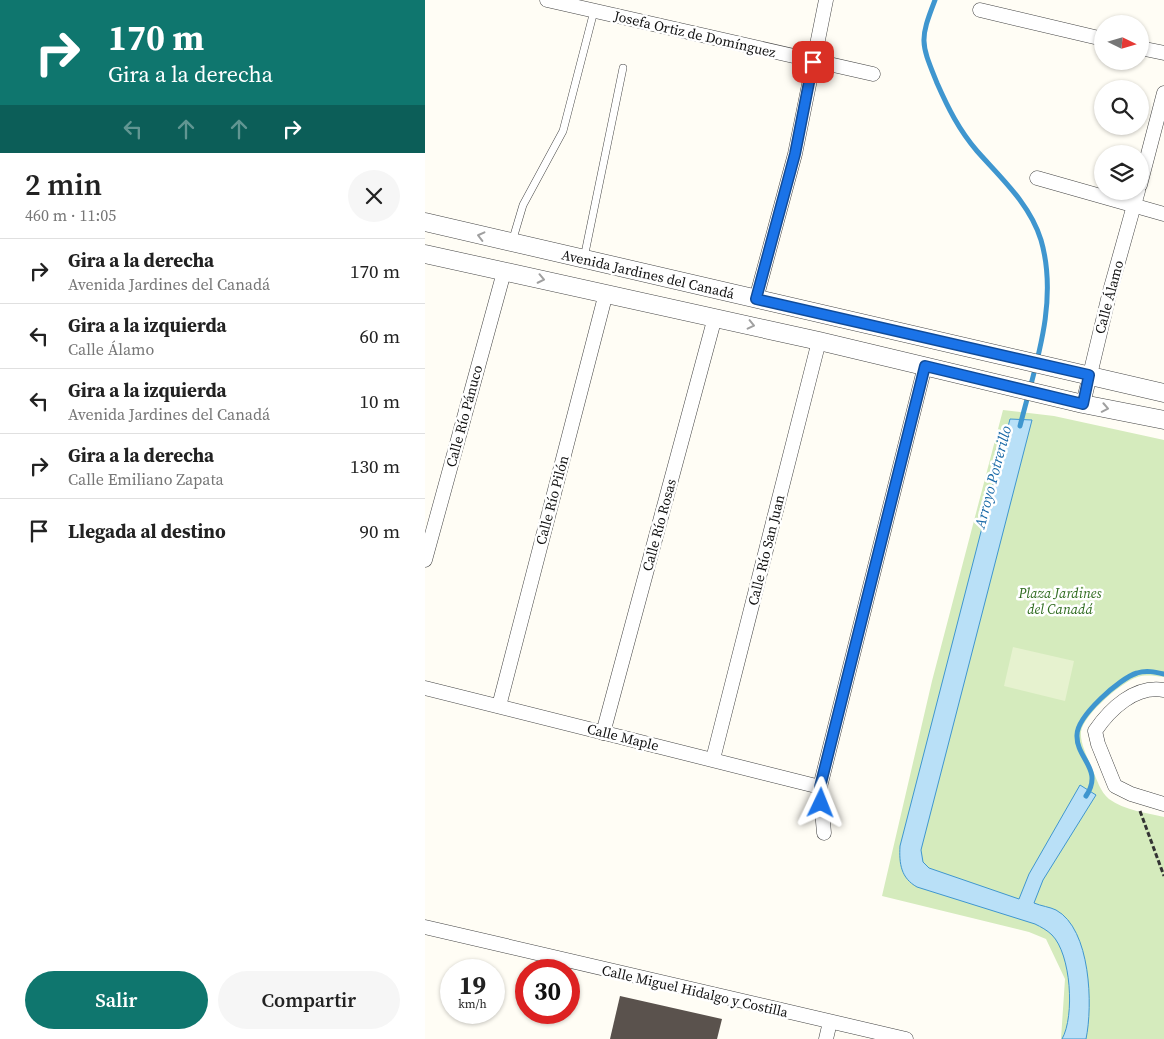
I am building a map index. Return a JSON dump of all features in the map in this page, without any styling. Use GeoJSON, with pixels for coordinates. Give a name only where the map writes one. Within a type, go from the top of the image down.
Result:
{"type":"FeatureCollection","features":[{"type":"Feature","properties":{"kind":"street","name":"Josefa Ortiz de Domínguez"},"geometry":{"type":"LineString","coordinates":[[547,0],[813,62],[873,74]]}},
{"type":"Feature","properties":{"kind":"street"},"geometry":{"type":"LineString","coordinates":[[756,299],[795,154],[826,0]]}},
{"type":"Feature","properties":{"kind":"street"},"geometry":{"type":"LineString","coordinates":[[980,10],[1094,37]]}},
{"type":"Feature","properties":{"kind":"street"},"geometry":{"type":"LineString","coordinates":[[1149,50],[1164,53]]}},
{"type":"Feature","properties":{"kind":"street"},"geometry":{"type":"LineString","coordinates":[[1149,150],[1164,93]]}},
{"type":"Feature","properties":{"kind":"street"},"geometry":{"type":"LineString","coordinates":[[1037,178],[1164,214]]}},
{"type":"Feature","properties":{"kind":"street","name":"Calle Álamo"},"geometry":{"type":"LineString","coordinates":[[1083,404],[1136,200]]}},
{"type":"Feature","properties":{"kind":"street","name":"Avenida Jardines del Canadá"},"geometry":{"type":"LineString","coordinates":[[425,222],[1164,393]]}},
{"type":"Feature","properties":{"kind":"street","name":"Avenida Jardines del Canadá"},"geometry":{"type":"LineString","coordinates":[[425,254],[715,317],[1083,404],[1164,420]]}},
{"type":"Feature","properties":{"kind":"street","name":"Calle Río Pánuco"},"geometry":{"type":"LineString","coordinates":[[425,560],[504,272]]}},
{"type":"Feature","properties":{"kind":"street","name":"Calle Río Pilón"},"geometry":{"type":"LineString","coordinates":[[499,706],[606,293]]}},
{"type":"Feature","properties":{"kind":"street","name":"Calle Río Rosas"},"geometry":{"type":"LineString","coordinates":[[603,733],[715,317]]}},
{"type":"Feature","properties":{"kind":"street","name":"Calle Río San Juan"},"geometry":{"type":"LineString","coordinates":[[713,759],[819,341]]}},
{"type":"Feature","properties":{"kind":"street"},"geometry":{"type":"LineString","coordinates":[[824,834],[820,787],[925,366]]}},
{"type":"Feature","properties":{"kind":"street","name":"Calle Maple"},"geometry":{"type":"LineString","coordinates":[[425,688],[820,787]]}},
{"type":"Feature","properties":{"kind":"street"},"geometry":{"type":"LineString","coordinates":[[1164,690],[1151,688],[1132,696],[1102,720],[1095,731],[1098,744],[1115,786],[1125,792],[1164,804]]}},
{"type":"Feature","properties":{"kind":"street","name":"Calle Miguel Hidalgo y Costilla"},"geometry":{"type":"LineString","coordinates":[[425,927],[906,1039]]}},
{"type":"Feature","properties":{"kind":"street"},"geometry":{"type":"LineString","coordinates":[[826,1039],[830,1022]]}},
{"type":"Feature","properties":{"kind":"lane"},"geometry":{"type":"LineString","coordinates":[[511,243],[523,205],[563,131],[594,11]]}},
{"type":"Feature","properties":{"kind":"lane"},"geometry":{"type":"LineString","coordinates":[[584,258],[623,68]]}},
{"type":"Feature","properties":{"kind":"path"},"geometry":{"type":"LineString","coordinates":[[1140,811],[1164,876]]}},
{"type":"Feature","properties":{"kind":"green space","name":"Plaza Jardines del Canadá"},"geometry":{"type":"Polygon","coordinates":[[[1003,410],[1054,416],[1164,440],[1164,677],[1141,676],[1125,684],[1096,708],[1083,725],[1081,732],[1085,751],[1103,793],[1115,803],[1164,817],[1164,1039],[1061,1039],[1065,979],[1046,939],[1029,932],[882,896],[932,681],[1003,410]]]}},
{"type":"Feature","properties":{"kind":"green space"},"geometry":{"type":"Polygon","coordinates":[[[1013,647],[1074,661],[1065,701],[1004,686],[1013,647]]]}},
{"type":"Feature","properties":{"kind":"water"},"geometry":{"type":"Polygon","coordinates":[[[1010,419],[1032,420],[921,850],[923,862],[929,868],[1019,899],[1029,874],[1080,785],[1096,795],[1043,880],[1034,903],[1056,910],[1068,920],[1083,950],[1089,989],[1086,1039],[1062,1039],[1069,1016],[1069,986],[1063,956],[1052,935],[1035,924],[917,887],[904,875],[900,859],[900,846],[1010,419]]]}},
{"type":"Feature","properties":{"kind":"building"},"geometry":{"type":"Polygon","coordinates":[[[620,996],[722,1019],[717,1039],[610,1039],[620,996]]]}},
{"type":"Feature","properties":{"kind":"waterway","name":"Arroyo Potrerillo"},"geometry":{"type":"LineString","coordinates":[[935,0],[926,25],[924,42],[937,83],[959,127],[977,151],[1014,192],[1030,215],[1041,240],[1046,263],[1047,287],[1043,334],[1020,426]]}},
{"type":"Feature","properties":{"kind":"waterway"},"geometry":{"type":"LineString","coordinates":[[1086,796],[1091,787],[1091,771],[1081,751],[1077,735],[1084,718],[1101,699],[1120,682],[1130,676],[1144,672],[1164,674]]}},
{"type":"Feature","properties":{"kind":"route"},"geometry":{"type":"LineString","coordinates":[[813,62],[795,154],[756,299],[1089,375],[1083,404],[925,366],[820,787],[821,803]]}}]}
